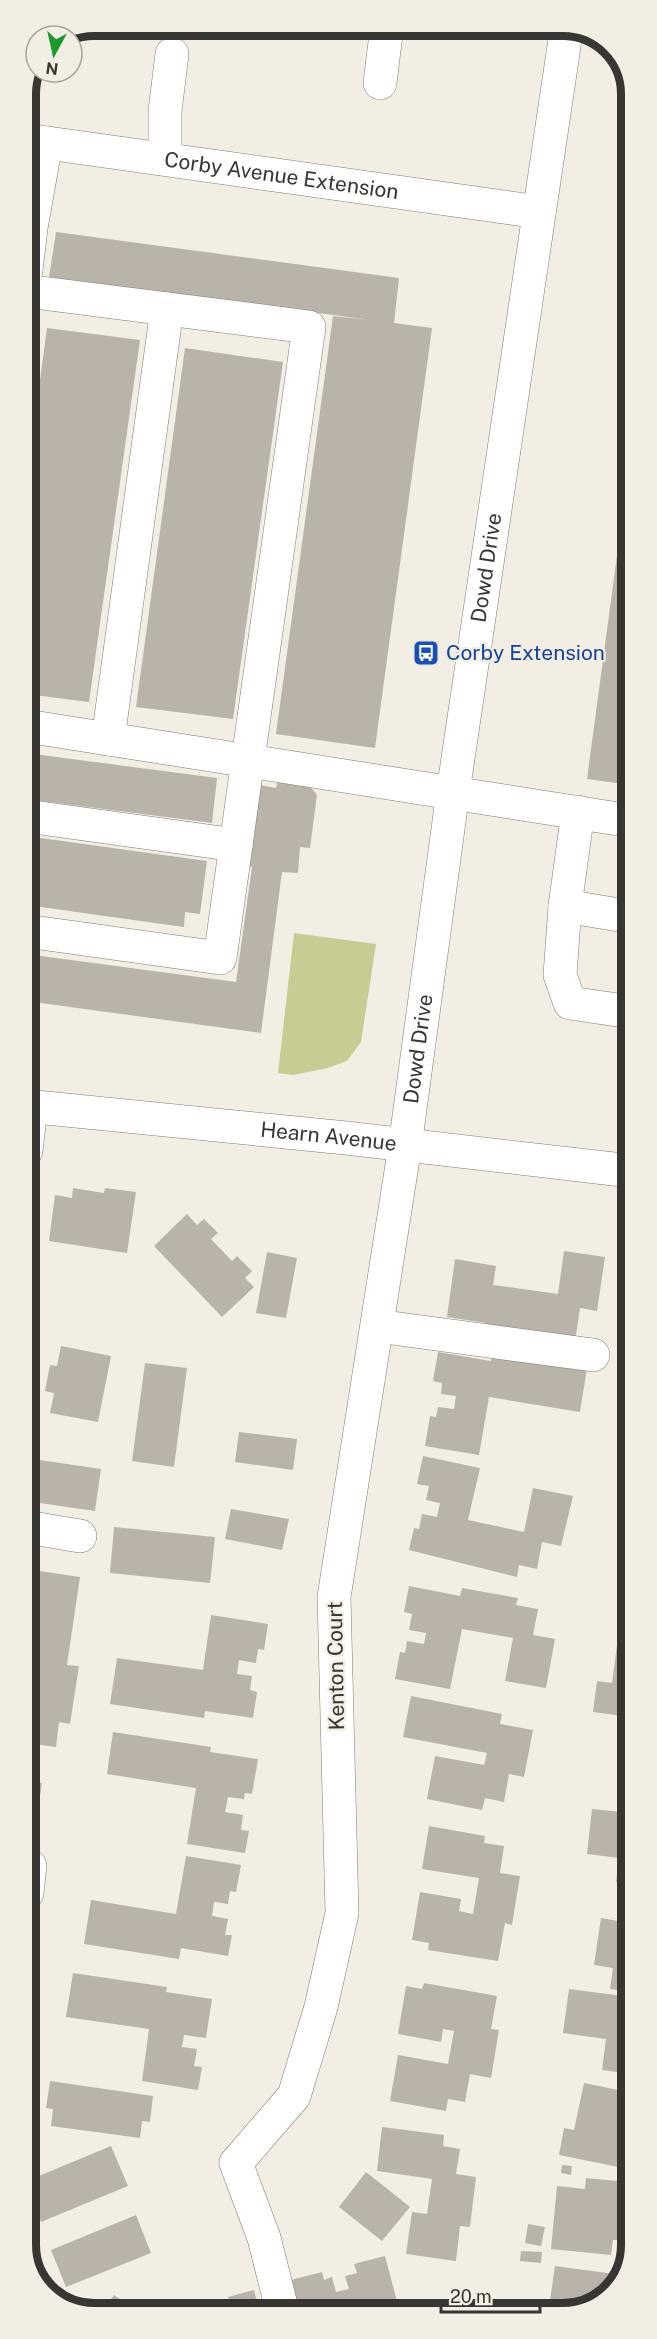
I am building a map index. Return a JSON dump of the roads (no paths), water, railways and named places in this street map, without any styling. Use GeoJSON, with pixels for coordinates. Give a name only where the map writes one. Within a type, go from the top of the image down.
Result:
{"type":"FeatureCollection","features":[{"type":"Feature","properties":{"kind":"street"},"geometry":{"type":"LineString","coordinates":[[380,83],[386,36]]}},
{"type":"Feature","properties":{"kind":"street","name":"Dowd Drive"},"geometry":{"type":"LineString","coordinates":[[405,1146],[453,792],[565,36]]}},
{"type":"Feature","properties":{"kind":"street"},"geometry":{"type":"LineString","coordinates":[[165,158],[165,111],[172,54]]}},
{"type":"Feature","properties":{"kind":"street","name":"Corby Avenue Extension"},"geometry":{"type":"LineString","coordinates":[[36,141],[539,212]]}},
{"type":"Feature","properties":{"kind":"street"},"geometry":{"type":"LineString","coordinates":[[36,292],[309,327],[220,958],[36,932]]}},
{"type":"Feature","properties":{"kind":"street"},"geometry":{"type":"LineString","coordinates":[[108,739],[166,309]]}},
{"type":"Feature","properties":{"kind":"street"},"geometry":{"type":"LineString","coordinates":[[36,728],[621,818]]}},
{"type":"Feature","properties":{"kind":"street"},"geometry":{"type":"LineString","coordinates":[[578,812],[565,906],[560,975],[570,1003],[621,1011]]}},
{"type":"Feature","properties":{"kind":"street"},"geometry":{"type":"LineString","coordinates":[[36,817],[236,845]]}},
{"type":"Feature","properties":{"kind":"street"},"geometry":{"type":"LineString","coordinates":[[565,906],[621,915]]}},
{"type":"Feature","properties":{"kind":"street","name":"Hearn Avenue"},"geometry":{"type":"LineString","coordinates":[[36,1108],[346,1138],[621,1170]]}},
{"type":"Feature","properties":{"kind":"street","name":"Kenton Court"},"geometry":{"type":"LineString","coordinates":[[280,2303],[264,2238],[236,2163],[294,2096],[321,2007],[342,1913],[334,1598],[405,1146]]}},
{"type":"Feature","properties":{"kind":"street"},"geometry":{"type":"LineString","coordinates":[[376,1326],[593,1355]]}},
{"type":"Feature","properties":{"kind":"street"},"geometry":{"type":"LineString","coordinates":[[36,1529],[80,1536]]}},
{"type":"Feature","properties":{"kind":"place","name":"Corby Extension"},"geometry":{"type":"Point","coordinates":[426,653]}}]}
